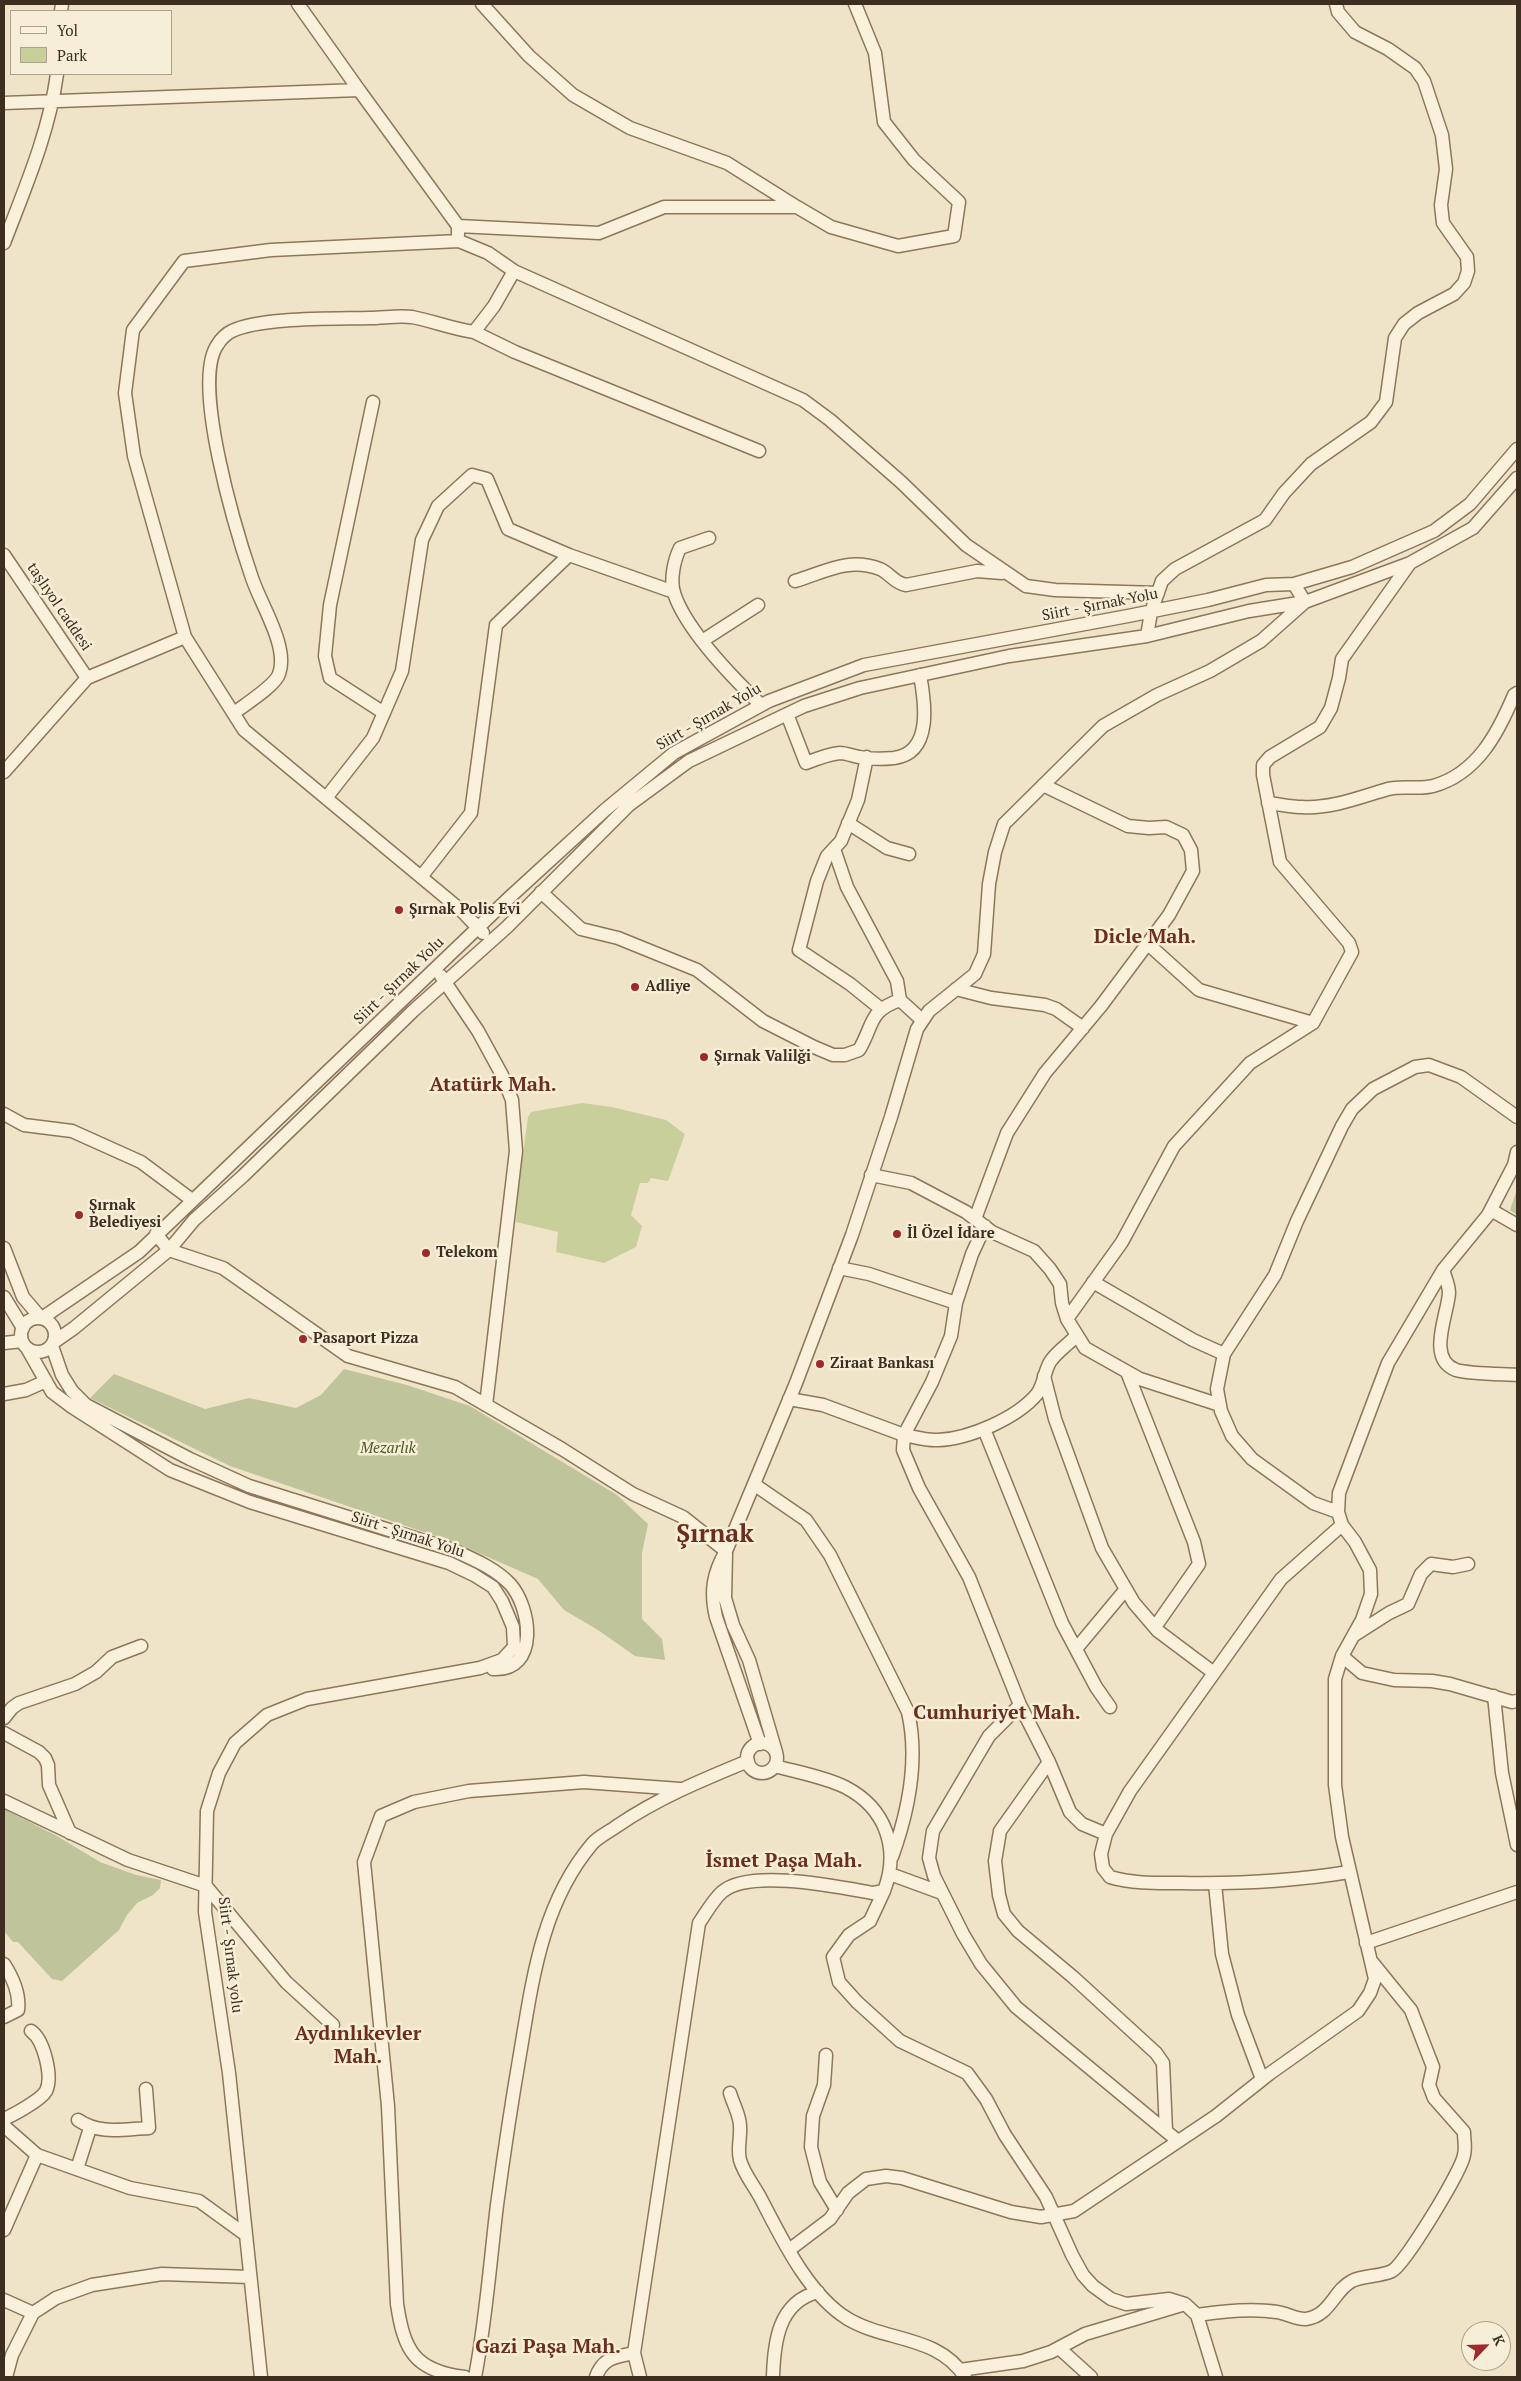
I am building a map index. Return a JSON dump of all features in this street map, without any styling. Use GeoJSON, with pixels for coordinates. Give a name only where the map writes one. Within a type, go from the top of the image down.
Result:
{"type":"FeatureCollection","features":[{"type":"Feature","properties":{"kind":"street"},"geometry":{"type":"LineString","coordinates":[[298,4],[458,226],[459,241]]}},
{"type":"Feature","properties":{"kind":"street"},"geometry":{"type":"LineString","coordinates":[[482,4],[529,56],[573,95],[630,128],[727,163],[831,227],[898,246],[954,236],[959,202],[914,160],[884,122],[875,53],[855,4]]}},
{"type":"Feature","properties":{"kind":"street"},"geometry":{"type":"LineString","coordinates":[[1147,636],[1151,612],[1162,581],[1175,569],[1264,520],[1311,464],[1371,422],[1386,402],[1395,338],[1404,324],[1418,313],[1454,294],[1464,283],[1468,271],[1467,257],[1443,223],[1441,205],[1446,169],[1442,135],[1424,81],[1415,68],[1388,49],[1355,32],[1338,12],[1336,4]]}},
{"type":"Feature","properties":{"kind":"street"},"geometry":{"type":"LineString","coordinates":[[4,243],[33,167],[53,100],[57,75]]}},
{"type":"Feature","properties":{"kind":"street"},"geometry":{"type":"LineString","coordinates":[[4,103],[359,90]]}},
{"type":"Feature","properties":{"kind":"street"},"geometry":{"type":"LineString","coordinates":[[458,226],[599,233],[664,207],[796,206]]}},
{"type":"Feature","properties":{"kind":"street"},"geometry":{"type":"LineString","coordinates":[[490,943],[479,928],[462,911],[244,730],[185,637],[134,456],[125,393],[133,330],[184,261],[271,250],[459,241],[488,253],[514,271],[803,400],[830,420],[902,482],[966,545],[1026,586],[1055,590],[1158,593]]}},
{"type":"Feature","properties":{"kind":"street"},"geometry":{"type":"LineString","coordinates":[[474,332],[494,306],[514,271]]}},
{"type":"Feature","properties":{"kind":"street"},"geometry":{"type":"LineString","coordinates":[[234,713],[279,676],[282,663],[281,649],[252,579],[226,491],[212,418],[208,377],[210,357],[218,343],[231,331],[304,320],[410,317],[474,332],[515,352],[759,451]]}},
{"type":"Feature","properties":{"kind":"street"},"geometry":{"type":"LineString","coordinates":[[373,402],[330,605],[325,656],[330,678],[384,713]]}},
{"type":"Feature","properties":{"kind":"street","name":"Siirt - Şırnak Yolu"},"geometry":{"type":"LineString","coordinates":[[41,1318],[139,1252],[597,817],[674,753],[761,705],[864,665],[1151,612],[1266,585],[1294,584],[1352,567],[1434,531],[1470,504],[1517,449]]}},
{"type":"Feature","properties":{"kind":"street"},"geometry":{"type":"LineString","coordinates":[[326,798],[373,738],[402,671],[422,540],[438,506],[472,475],[486,479],[508,529],[569,555],[674,592]]}},
{"type":"Feature","properties":{"kind":"street","name":"Siirt - Şırnak Yolu"},"geometry":{"type":"LineString","coordinates":[[480,1668],[498,1669],[517,1661],[528,1638],[526,1618],[518,1596],[510,1584],[502,1577],[481,1563],[453,1550],[249,1486],[190,1459],[86,1405],[72,1391],[62,1375],[53,1344],[169,1250],[194,1220],[243,1176],[446,982],[490,943],[629,805],[689,762],[787,714],[860,688],[1009,656],[1147,636],[1249,611],[1305,602],[1410,563],[1473,528],[1517,478]]}},
{"type":"Feature","properties":{"kind":"street"},"geometry":{"type":"LineString","coordinates":[[709,538],[680,548],[675,558],[674,592],[691,626],[761,705]]}},
{"type":"Feature","properties":{"kind":"street","name":"taşlıyol caddesi"},"geometry":{"type":"LineString","coordinates":[[4,555],[87,678]]}},
{"type":"Feature","properties":{"kind":"street"},"geometry":{"type":"LineString","coordinates":[[421,877],[470,813],[496,625],[569,555]]}},
{"type":"Feature","properties":{"kind":"street"},"geometry":{"type":"LineString","coordinates":[[1067,1319],[1122,1242],[1174,1146],[1250,1063],[1313,1023],[1352,952],[1349,943],[1280,862],[1268,803],[1263,765],[1270,757],[1320,727],[1331,708],[1342,659],[1410,563]]}},
{"type":"Feature","properties":{"kind":"street"},"geometry":{"type":"LineString","coordinates":[[795,581],[838,565],[865,565],[878,568],[898,584],[906,585],[977,571],[1005,573]]}},
{"type":"Feature","properties":{"kind":"street"},"geometry":{"type":"LineString","coordinates":[[760,1744],[712,1600],[713,1581],[790,1399],[871,1175],[916,1028],[929,1011],[975,974],[984,954],[989,884],[995,852],[1004,824],[1103,726],[1157,695],[1210,672],[1261,641],[1305,602],[1294,584]]}},
{"type":"Feature","properties":{"kind":"street"},"geometry":{"type":"LineString","coordinates":[[702,640],[758,606]]}},
{"type":"Feature","properties":{"kind":"street"},"geometry":{"type":"LineString","coordinates":[[5,768],[87,678],[185,637]]}},
{"type":"Feature","properties":{"kind":"street"},"geometry":{"type":"LineString","coordinates":[[787,714],[806,762],[840,753],[867,757],[896,758],[909,752],[920,740],[923,726],[924,699],[920,675]]}},
{"type":"Feature","properties":{"kind":"street"},"geometry":{"type":"LineString","coordinates":[[1268,803],[1302,808],[1335,805],[1397,787],[1433,786],[1455,775],[1481,755],[1497,732],[1514,695],[1517,693]]}},
{"type":"Feature","properties":{"kind":"street"},"geometry":{"type":"LineString","coordinates":[[867,757],[858,800],[841,841],[827,856],[817,881],[800,950],[850,984],[881,1009]]}},
{"type":"Feature","properties":{"kind":"street"},"geometry":{"type":"LineString","coordinates":[[1043,785],[1128,826],[1166,827],[1183,835],[1191,850],[1193,870],[1169,915],[1045,1073],[1007,1133],[956,1303],[951,1336],[932,1382],[904,1435],[903,1450],[919,1488],[969,1577],[1020,1705],[1049,1762],[1070,1812],[1082,1824],[1106,1834]]}},
{"type":"Feature","properties":{"kind":"street"},"geometry":{"type":"LineString","coordinates":[[848,823],[887,848],[909,854]]}},
{"type":"Feature","properties":{"kind":"street"},"geometry":{"type":"LineString","coordinates":[[834,849],[847,886],[896,981],[900,1000],[922,1020]]}},
{"type":"Feature","properties":{"kind":"street"},"geometry":{"type":"LineString","coordinates":[[542,892],[581,929],[618,938],[697,970],[764,1021],[833,1055],[845,1055],[860,1050],[868,1035],[874,1015],[881,1009],[900,1000]]}},
{"type":"Feature","properties":{"kind":"street"},"geometry":{"type":"LineString","coordinates":[[1148,944],[1199,990],[1313,1023]]}},
{"type":"Feature","properties":{"kind":"street"},"geometry":{"type":"LineString","coordinates":[[436,969],[478,1031],[502,1075],[512,1100],[516,1151],[486,1405]]}},
{"type":"Feature","properties":{"kind":"street"},"geometry":{"type":"LineString","coordinates":[[956,989],[990,998],[1045,1004],[1056,1009],[1082,1028]]}},
{"type":"Feature","properties":{"kind":"street"},"geometry":{"type":"LineString","coordinates":[[1338,1512],[1313,1503],[1252,1459],[1232,1436],[1220,1405],[1217,1389],[1224,1354],[1276,1274],[1297,1221],[1342,1126],[1352,1109],[1374,1089],[1415,1067],[1430,1065],[1461,1077],[1517,1117]]}},
{"type":"Feature","properties":{"kind":"street"},"geometry":{"type":"LineString","coordinates":[[4,1114],[24,1125],[72,1131],[141,1162],[192,1200]]}},
{"type":"Feature","properties":{"kind":"street"},"geometry":{"type":"LineString","coordinates":[[789,2250],[830,2219],[848,2193],[866,2179],[886,2176],[902,2178],[1011,2212],[1041,2218],[1074,2211],[1216,2116],[1262,2079],[1358,2011],[1370,1993],[1374,1979],[1349,1872],[1335,1785],[1335,1679],[1342,1656],[1371,1594],[1370,1570],[1355,1542],[1342,1525],[1338,1512],[1339,1493],[1388,1363],[1443,1270],[1491,1210],[1514,1165],[1517,1152]]}},
{"type":"Feature","properties":{"kind":"street"},"geometry":{"type":"LineString","coordinates":[[871,1175],[910,1183],[980,1222],[992,1232],[1034,1251],[1060,1284],[1062,1303],[1067,1319],[1085,1348],[1140,1379],[1220,1405]]}},
{"type":"Feature","properties":{"kind":"street"},"geometry":{"type":"LineString","coordinates":[[1491,1210],[1517,1225]]}},
{"type":"Feature","properties":{"kind":"street"},"geometry":{"type":"LineString","coordinates":[[156,1234],[169,1250],[223,1268],[348,1356],[455,1387],[633,1494],[683,1517],[726,1551]]}},
{"type":"Feature","properties":{"kind":"street"},"geometry":{"type":"LineString","coordinates":[[4,1248],[23,1297],[41,1318],[53,1326],[55,1331],[53,1344],[43,1352],[32,1351],[25,1345],[4,1343]]}},
{"type":"Feature","properties":{"kind":"street"},"geometry":{"type":"LineString","coordinates":[[838,1268],[869,1274],[956,1303]]}},
{"type":"Feature","properties":{"kind":"street"},"geometry":{"type":"LineString","coordinates":[[1443,1270],[1449,1294],[1440,1348],[1441,1357],[1446,1364],[1456,1370],[1517,1375]]}},
{"type":"Feature","properties":{"kind":"street"},"geometry":{"type":"LineString","coordinates":[[1094,1282],[1193,1340],[1224,1354]]}},
{"type":"Feature","properties":{"kind":"street"},"geometry":{"type":"LineString","coordinates":[[4,1297],[23,1328],[25,1345]]}},
{"type":"Feature","properties":{"kind":"street"},"geometry":{"type":"LineString","coordinates":[[23,1328],[30,1320],[41,1318]]}},
{"type":"Feature","properties":{"kind":"street"},"geometry":{"type":"LineString","coordinates":[[790,1399],[823,1405],[904,1435],[936,1441],[957,1438],[984,1428],[1010,1415],[1035,1396],[1041,1388],[1050,1362],[1077,1336]]}},
{"type":"Feature","properties":{"kind":"street","name":"Siirt - Şırnak Yolu"},"geometry":{"type":"LineString","coordinates":[[25,1345],[52,1392],[170,1470],[250,1502],[449,1563],[493,1587],[502,1601],[513,1626],[514,1646],[502,1660],[480,1668]]}},
{"type":"Feature","properties":{"kind":"street"},"geometry":{"type":"LineString","coordinates":[[1127,1372],[1194,1542],[1199,1564],[1155,1626]]}},
{"type":"Feature","properties":{"kind":"street"},"geometry":{"type":"LineString","coordinates":[[1044,1376],[1055,1419],[1102,1548],[1134,1604],[1155,1626],[1214,1673]]}},
{"type":"Feature","properties":{"kind":"street"},"geometry":{"type":"LineString","coordinates":[[4,1394],[26,1390],[46,1381]]}},
{"type":"Feature","properties":{"kind":"street"},"geometry":{"type":"LineString","coordinates":[[984,1428],[1062,1623],[1096,1687],[1110,1706]]}},
{"type":"Feature","properties":{"kind":"street"},"geometry":{"type":"LineString","coordinates":[[755,1485],[806,1520],[830,1555],[908,1712],[914,1737],[912,1776],[901,1831],[892,1857],[890,1874],[870,1922],[849,1936],[833,1957],[839,1982],[857,2002],[900,2041],[967,2073],[986,2099],[1005,2135],[1046,2197],[1083,2275],[1101,2294],[1126,2304],[1169,2299],[1185,2304],[1197,2315],[1216,2377]]}},
{"type":"Feature","properties":{"kind":"street"},"geometry":{"type":"LineString","coordinates":[[1342,1525],[1281,1579],[1130,1791],[1106,1834],[1101,1854],[1103,1868],[1110,1877],[1149,1883],[1215,1884],[1306,1879],[1349,1872]]}},
{"type":"Feature","properties":{"kind":"street"},"geometry":{"type":"LineString","coordinates":[[726,1551],[724,1598],[751,1667],[776,1752],[775,1766],[768,1772],[760,1773],[752,1768],[748,1760],[752,1748],[760,1744],[769,1746],[776,1752]]}},
{"type":"Feature","properties":{"kind":"street"},"geometry":{"type":"LineString","coordinates":[[1352,1637],[1389,1613],[1408,1604],[1421,1574],[1431,1564],[1453,1567],[1468,1564]]}},
{"type":"Feature","properties":{"kind":"street"},"geometry":{"type":"LineString","coordinates":[[1076,1649],[1126,1590]]}},
{"type":"Feature","properties":{"kind":"street"},"geometry":{"type":"LineString","coordinates":[[4,1718],[12,1708],[19,1704],[75,1684],[96,1672],[112,1657],[141,1646]]}},
{"type":"Feature","properties":{"kind":"street"},"geometry":{"type":"LineString","coordinates":[[1342,1656],[1362,1673],[1394,1680],[1432,1681],[1450,1684],[1512,1702],[1517,1701]]}},
{"type":"Feature","properties":{"kind":"street","name":"Siirt - Şırnak yolu"},"geometry":{"type":"LineString","coordinates":[[261,2377],[229,2073],[205,1912],[208,1811],[219,1773],[235,1743],[267,1715],[308,1699],[480,1668]]}},
{"type":"Feature","properties":{"kind":"street"},"geometry":{"type":"LineString","coordinates":[[1494,1696],[1502,1773],[1517,1845]]}},
{"type":"Feature","properties":{"kind":"street"},"geometry":{"type":"LineString","coordinates":[[1020,1705],[988,1736],[933,1830],[929,1858],[942,1893],[981,1964],[1016,2007],[1178,2141]]}},
{"type":"Feature","properties":{"kind":"street"},"geometry":{"type":"LineString","coordinates":[[4,1733],[39,1752],[44,1758],[48,1765],[48,1785],[70,1833]]}},
{"type":"Feature","properties":{"kind":"street"},"geometry":{"type":"LineString","coordinates":[[475,2377],[481,2345],[497,2204],[516,2075],[535,1973],[549,1917],[564,1884],[593,1843],[641,1810],[680,1789],[748,1760]]}},
{"type":"Feature","properties":{"kind":"street"},"geometry":{"type":"LineString","coordinates":[[1049,1762],[1000,1831],[995,1861],[999,1895],[1004,1914],[1018,1931],[1073,1976],[1156,2053],[1163,2063],[1166,2131]]}},
{"type":"Feature","properties":{"kind":"street"},"geometry":{"type":"LineString","coordinates":[[775,1766],[845,1787],[866,1802],[878,1814],[887,1834],[892,1857]]}},
{"type":"Feature","properties":{"kind":"street"},"geometry":{"type":"LineString","coordinates":[[465,2377],[447,2375],[412,2355],[402,2332],[397,2304],[388,2106],[364,1862],[381,1816],[414,1802],[469,1791],[584,1782],[680,1789]]}},
{"type":"Feature","properties":{"kind":"street"},"geometry":{"type":"LineString","coordinates":[[4,1802],[128,1860],[206,1886],[286,1982],[333,2025]]}},
{"type":"Feature","properties":{"kind":"street"},"geometry":{"type":"LineString","coordinates":[[890,1874],[942,1893]]}},
{"type":"Feature","properties":{"kind":"street"},"geometry":{"type":"LineString","coordinates":[[640,2377],[634,2353],[699,1923],[723,1891],[754,1880],[778,1880],[873,1893],[884,1891]]}},
{"type":"Feature","properties":{"kind":"street"},"geometry":{"type":"LineString","coordinates":[[1215,1884],[1222,1954],[1238,2015],[1262,2079]]}},
{"type":"Feature","properties":{"kind":"street"},"geometry":{"type":"LineString","coordinates":[[1366,1942],[1517,1892]]}},
{"type":"Feature","properties":{"kind":"street"},"geometry":{"type":"LineString","coordinates":[[1197,2315],[1224,2311],[1276,2312],[1305,2319],[1314,2316],[1332,2304],[1338,2294],[1352,2280],[1371,2278],[1394,2270],[1425,2229],[1464,2156],[1464,2132],[1434,2098],[1429,2085],[1433,2067],[1411,2010],[1370,1959]]}},
{"type":"Feature","properties":{"kind":"street"},"geometry":{"type":"LineString","coordinates":[[4,1964],[14,1982],[19,2002],[18,2010],[4,2017]]}},
{"type":"Feature","properties":{"kind":"street"},"geometry":{"type":"LineString","coordinates":[[4,2119],[45,2092],[47,2084],[46,2060],[39,2036],[31,2031]]}},
{"type":"Feature","properties":{"kind":"street"},"geometry":{"type":"LineString","coordinates":[[826,2055],[824,2085],[813,2116],[811,2147],[820,2182],[837,2210]]}},
{"type":"Feature","properties":{"kind":"street"},"geometry":{"type":"LineString","coordinates":[[78,2120],[90,2128],[122,2130],[148,2128],[146,2089]]}},
{"type":"Feature","properties":{"kind":"street"},"geometry":{"type":"LineString","coordinates":[[730,2094],[740,2125],[739,2147],[742,2168],[789,2250],[818,2292],[848,2318],[877,2332],[929,2346],[951,2359],[962,2373],[1023,2361],[1059,2348],[1085,2334],[1185,2304]]}},
{"type":"Feature","properties":{"kind":"street"},"geometry":{"type":"LineString","coordinates":[[4,2126],[37,2155],[130,2188],[199,2201],[246,2235]]}},
{"type":"Feature","properties":{"kind":"street"},"geometry":{"type":"LineString","coordinates":[[77,2169],[90,2128]]}},
{"type":"Feature","properties":{"kind":"street"},"geometry":{"type":"LineString","coordinates":[[4,2230],[37,2155]]}},
{"type":"Feature","properties":{"kind":"street"},"geometry":{"type":"LineString","coordinates":[[6,2377],[12,2355],[33,2313],[56,2298],[92,2285],[162,2274],[250,2277]]}},
{"type":"Feature","properties":{"kind":"street"},"geometry":{"type":"LineString","coordinates":[[773,2377],[776,2336],[788,2312],[807,2295],[818,2292]]}},
{"type":"Feature","properties":{"kind":"street"},"geometry":{"type":"LineString","coordinates":[[4,2300],[33,2313]]}},
{"type":"Feature","properties":{"kind":"street"},"geometry":{"type":"LineString","coordinates":[[1059,2348],[1091,2377]]}},
{"type":"Feature","properties":{"kind":"street"},"geometry":{"type":"LineString","coordinates":[[596,2377],[600,2367],[612,2358],[634,2353]]}},
{"type":"Feature","properties":{"kind":"green space"},"geometry":{"type":"Polygon","coordinates":[[[582,1103],[612,1107],[666,1120],[685,1134],[668,1181],[651,1178],[648,1183],[640,1183],[631,1215],[642,1226],[636,1247],[604,1263],[556,1252],[558,1232],[516,1222],[518,1190],[528,1117],[531,1112],[582,1103]]]}},
{"type":"Feature","properties":{"kind":"green space"},"geometry":{"type":"Polygon","coordinates":[[[1517,1189],[1517,1215],[1510,1210],[1517,1189]]]}},
{"type":"Feature","properties":{"kind":"green space","name":"Mezarlık"},"geometry":{"type":"Polygon","coordinates":[[[344,1369],[407,1385],[470,1406],[617,1495],[648,1524],[642,1553],[642,1619],[662,1639],[665,1660],[635,1656],[598,1630],[564,1610],[538,1579],[456,1543],[230,1466],[90,1398],[114,1374],[205,1409],[249,1398],[296,1408],[321,1395],[344,1369]]]}},
{"type":"Feature","properties":{"kind":"green space"},"geometry":{"type":"Polygon","coordinates":[[[4,1809],[57,1836],[100,1862],[136,1875],[161,1880],[160,1888],[153,1895],[137,1903],[127,1915],[119,1930],[62,1981],[52,1979],[18,1942],[13,1942],[4,1931],[4,1809]]]}},
{"type":"Feature","properties":{"kind":"place","name":"Şırnak Polis Evi"},"geometry":{"type":"Point","coordinates":[399,910]}},
{"type":"Feature","properties":{"kind":"place","name":"Adliye"},"geometry":{"type":"Point","coordinates":[635,987]}},
{"type":"Feature","properties":{"kind":"place","name":"Şırnak Valilği"},"geometry":{"type":"Point","coordinates":[704,1057]}},
{"type":"Feature","properties":{"kind":"place","name":"Şırnak Belediyesi"},"geometry":{"type":"Point","coordinates":[79,1215]}},
{"type":"Feature","properties":{"kind":"place","name":"İl Özel İdare"},"geometry":{"type":"Point","coordinates":[897,1234]}},
{"type":"Feature","properties":{"kind":"place","name":"Telekom"},"geometry":{"type":"Point","coordinates":[426,1253]}},
{"type":"Feature","properties":{"kind":"place","name":"Pasaport Pizza"},"geometry":{"type":"Point","coordinates":[303,1339]}},
{"type":"Feature","properties":{"kind":"place","name":"Ziraat Bankası"},"geometry":{"type":"Point","coordinates":[820,1364]}},
{"type":"Feature","properties":{"kind":"district","name":"Dicle Mah."},"geometry":{"type":"Point","coordinates":[1145,937]}},
{"type":"Feature","properties":{"kind":"district","name":"Atatürk Mah."},"geometry":{"type":"Point","coordinates":[493,1085]}},
{"type":"Feature","properties":{"kind":"district","name":"Şırnak"},"geometry":{"type":"Point","coordinates":[715,1535]}},
{"type":"Feature","properties":{"kind":"district","name":"Cumhuriyet Mah."},"geometry":{"type":"Point","coordinates":[997,1713]}},
{"type":"Feature","properties":{"kind":"district","name":"İsmet Paşa Mah."},"geometry":{"type":"Point","coordinates":[784,1861]}},
{"type":"Feature","properties":{"kind":"district","name":"Aydınlıkevler Mah."},"geometry":{"type":"Point","coordinates":[358,2046]}},
{"type":"Feature","properties":{"kind":"district","name":"Gazi Paşa Mah."},"geometry":{"type":"Point","coordinates":[548,2347]}}]}
